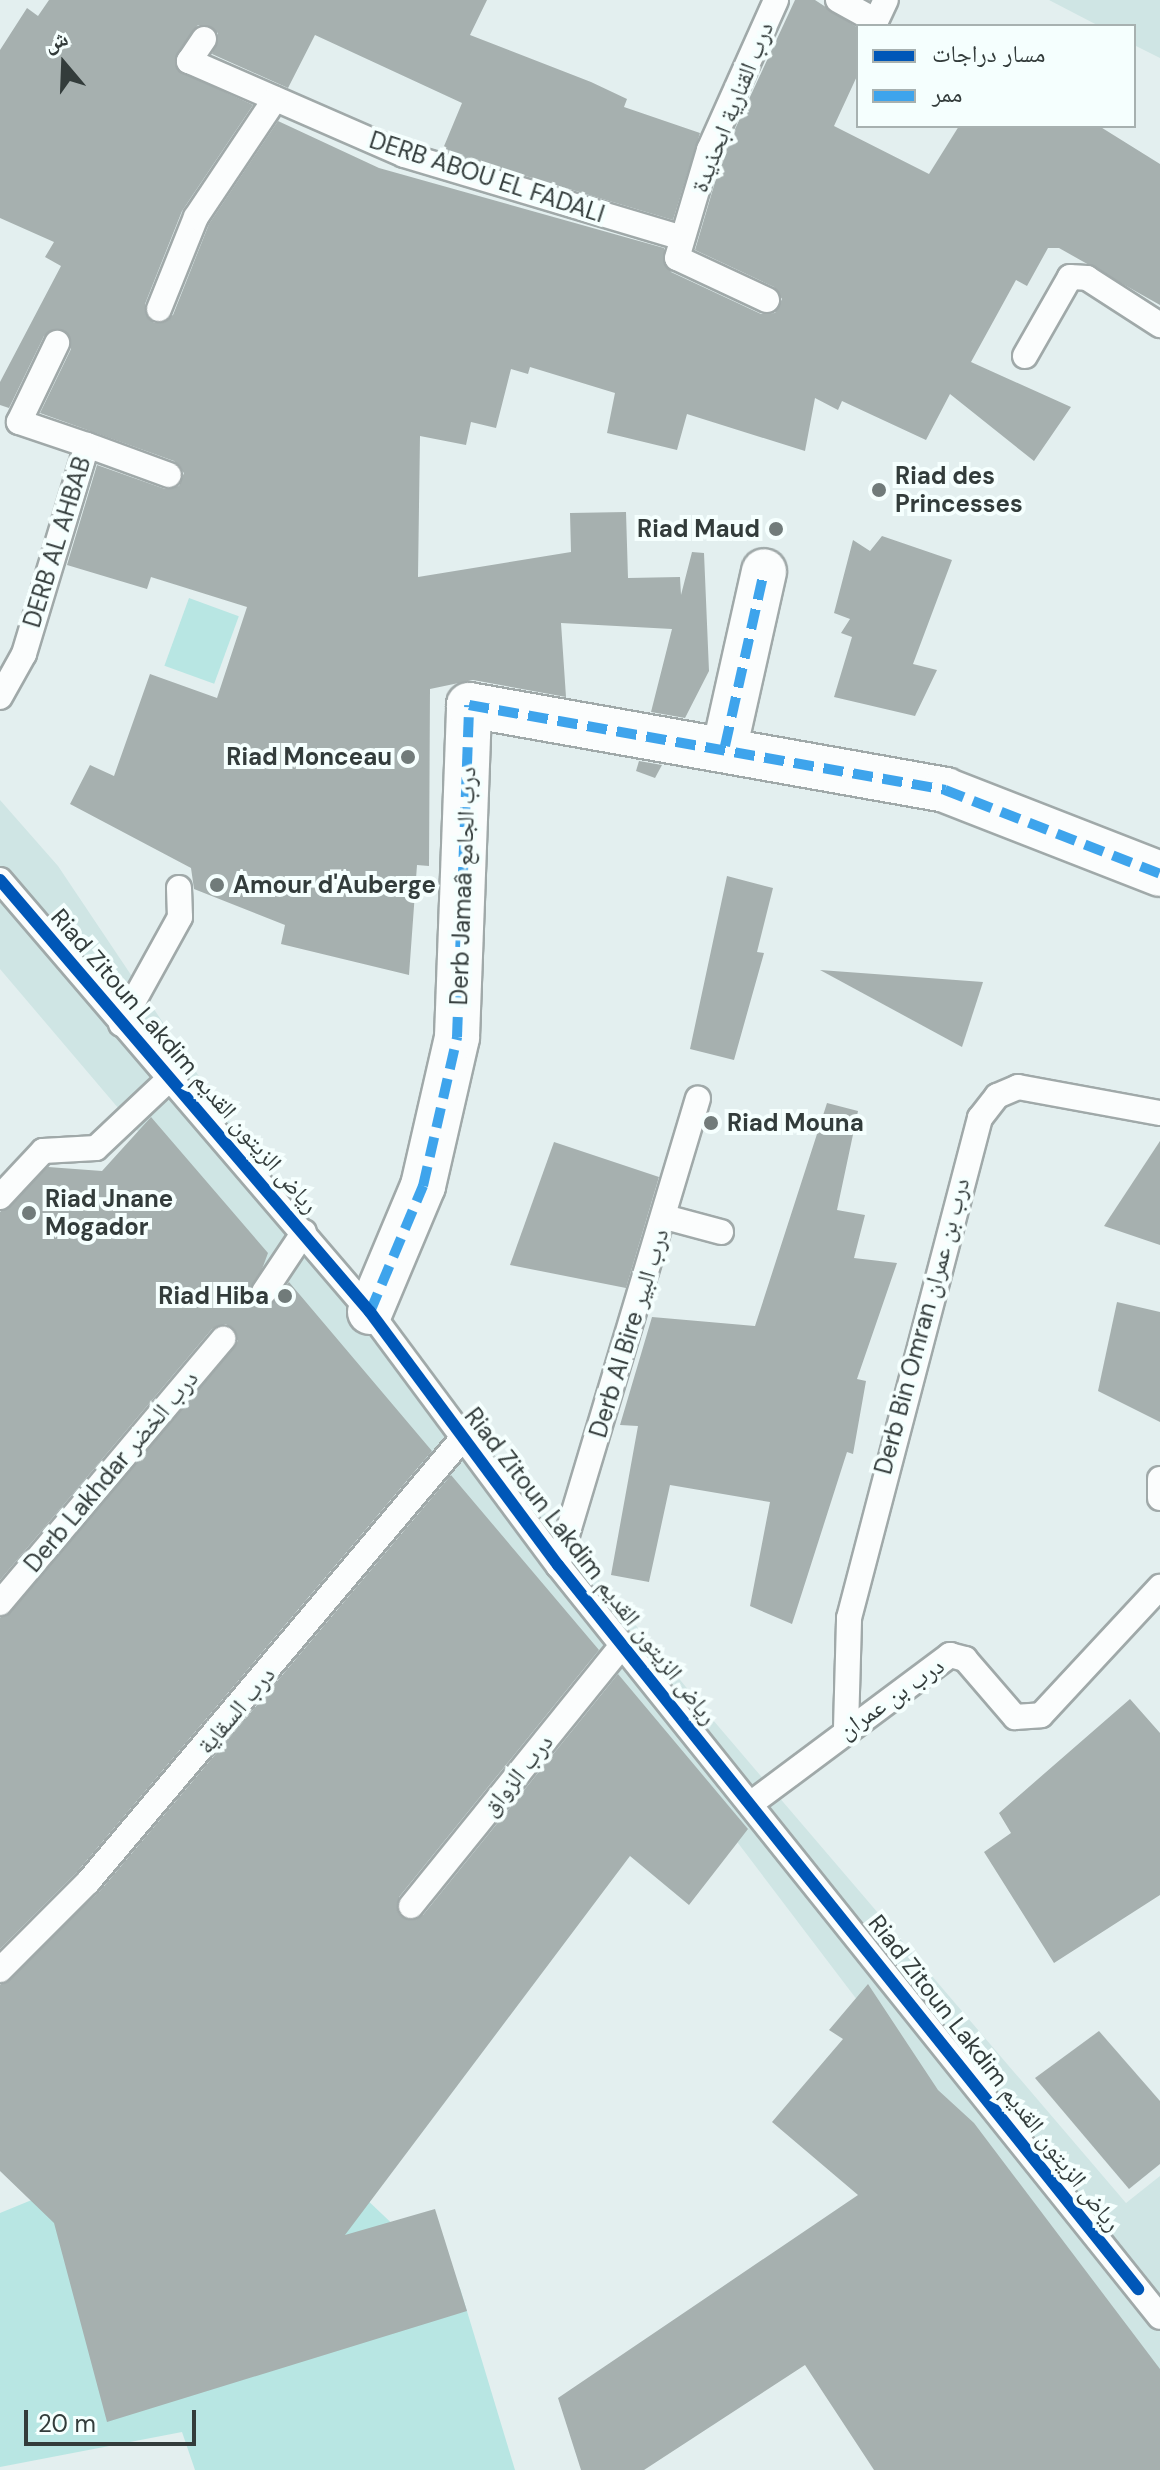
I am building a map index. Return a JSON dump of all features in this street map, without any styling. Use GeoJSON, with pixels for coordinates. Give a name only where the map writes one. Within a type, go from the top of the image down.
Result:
{"type":"FeatureCollection","features":[{"type":"Feature","properties":{"kind":"street"},"geometry":{"type":"LineString","coordinates":[[725,746],[764,571]]}},
{"type":"Feature","properties":{"kind":"street","name":"Derb Jamaâ درب الجامع"},"geometry":{"type":"LineString","coordinates":[[370,1312],[423,1186],[457,1037],[469,705],[725,746],[945,790],[1160,874]]}},
{"type":"Feature","properties":{"kind":"lane","name":"درب القنارية ابحذيدة"},"geometry":{"type":"LineString","coordinates":[[682,238],[709,150],[776,0]]}},
{"type":"Feature","properties":{"kind":"lane"},"geometry":{"type":"LineString","coordinates":[[838,0],[876,21],[886,0]]}},
{"type":"Feature","properties":{"kind":"lane","name":"DERB ABOU EL FADALI"},"geometry":{"type":"LineString","coordinates":[[204,39],[189,61],[404,155],[682,238]]}},
{"type":"Feature","properties":{"kind":"lane"},"geometry":{"type":"LineString","coordinates":[[159,309],[196,217],[275,99]]}},
{"type":"Feature","properties":{"kind":"lane"},"geometry":{"type":"LineString","coordinates":[[682,238],[677,258],[767,300]]}},
{"type":"Feature","properties":{"kind":"lane"},"geometry":{"type":"LineString","coordinates":[[1025,356],[1070,277],[1087,278],[1160,325]]}},
{"type":"Feature","properties":{"kind":"lane","name":"DERB AL AHBAB"},"geometry":{"type":"LineString","coordinates":[[0,697],[24,654],[87,445],[19,422],[57,343]]}},
{"type":"Feature","properties":{"kind":"lane"},"geometry":{"type":"LineString","coordinates":[[87,445],[169,475]]}},
{"type":"Feature","properties":{"kind":"lane","name":"Riad Zitoun Lakdim رياض الزيتون القديم"},"geometry":{"type":"LineString","coordinates":[[0,880],[167,1081],[304,1232],[370,1312],[461,1440],[558,1565],[753,1802],[1160,2317]]}},
{"type":"Feature","properties":{"kind":"lane"},"geometry":{"type":"LineString","coordinates":[[121,1024],[180,917],[179,888]]}},
{"type":"Feature","properties":{"kind":"lane"},"geometry":{"type":"LineString","coordinates":[[0,1197],[43,1151],[96,1148],[167,1081]]}},
{"type":"Feature","properties":{"kind":"lane","name":"Derb Bin Omran درب بن عمران"},"geometry":{"type":"LineString","coordinates":[[846,1728],[849,1618],[980,1118],[997,1096],[1018,1087],[1160,1113]]}},
{"type":"Feature","properties":{"kind":"lane","name":"Derb Al Bire درب البير"},"geometry":{"type":"LineString","coordinates":[[558,1565],[698,1099]]}},
{"type":"Feature","properties":{"kind":"lane"},"geometry":{"type":"LineString","coordinates":[[665,1217],[721,1232]]}},
{"type":"Feature","properties":{"kind":"lane"},"geometry":{"type":"LineString","coordinates":[[264,1292],[304,1232]]}},
{"type":"Feature","properties":{"kind":"lane","name":"Derb Lakhdar درب الخضر"},"geometry":{"type":"LineString","coordinates":[[0,1603],[223,1339]]}},
{"type":"Feature","properties":{"kind":"lane","name":"درب السقاية"},"geometry":{"type":"LineString","coordinates":[[0,1970],[88,1882],[461,1440]]}},
{"type":"Feature","properties":{"kind":"lane"},"geometry":{"type":"LineString","coordinates":[[1160,1479],[1160,1498]]}},
{"type":"Feature","properties":{"kind":"lane","name":"درب بن عمران"},"geometry":{"type":"LineString","coordinates":[[753,1802],[846,1728],[950,1655],[965,1659],[1015,1717],[1041,1715],[1160,1587]]}},
{"type":"Feature","properties":{"kind":"lane","name":"درب الزواق"},"geometry":{"type":"LineString","coordinates":[[411,1906],[623,1644]]}},
{"type":"Feature","properties":{"kind":"shaded area"},"geometry":{"type":"Polygon","coordinates":[[[1049,0],[1160,0],[1160,58],[1136,46],[1136,24],[1095,24],[1049,0]]]}},
{"type":"Feature","properties":{"kind":"shaded area"},"geometry":{"type":"Polygon","coordinates":[[[189,598],[239,616],[214,684],[164,666],[189,598]]]}},
{"type":"Feature","properties":{"kind":"shaded area"},"geometry":{"type":"Polygon","coordinates":[[[0,800],[58,866],[241,1139],[707,1713],[1126,2203],[1160,2176],[1160,2399],[697,1789],[0,969],[0,800]]]}},
{"type":"Feature","properties":{"kind":"shaded area"},"geometry":{"type":"Polygon","coordinates":[[[266,2104],[460,2288],[515,2470],[195,2470],[182,2432],[0,2467],[0,2213],[266,2104]]]}},
{"type":"Feature","properties":{"kind":"building"},"geometry":{"type":"Polygon","coordinates":[[[49,0],[487,0],[470,35],[591,82],[627,99],[624,107],[700,133],[673,220],[442,151],[462,103],[315,35],[288,88],[212,54],[218,33],[198,25],[177,53],[177,70],[253,105],[182,211],[145,304],[154,323],[173,315],[209,224],[278,121],[379,168],[664,248],[671,272],[761,314],[775,313],[782,299],[774,287],[695,250],[723,155],[795,0],[815,0],[856,27],[856,78],[834,126],[929,174],[958,128],[1102,128],[1160,164],[1160,305],[1059,248],[1048,248],[1027,286],[1016,280],[971,362],[1071,407],[1034,461],[950,394],[926,440],[842,401],[838,410],[815,398],[805,451],[687,414],[677,450],[607,433],[615,393],[530,367],[528,374],[511,369],[496,428],[471,422],[466,445],[420,436],[418,577],[571,552],[570,513],[626,512],[628,578],[680,577],[681,595],[692,552],[704,553],[709,671],[685,718],[651,712],[672,629],[561,623],[566,697],[473,680],[430,689],[429,866],[417,865],[409,975],[281,944],[285,925],[194,889],[191,868],[70,804],[90,765],[114,776],[150,674],[217,698],[247,607],[151,577],[147,589],[67,565],[97,465],[165,489],[179,486],[184,473],[174,461],[40,413],[71,349],[64,330],[44,336],[9,408],[0,405],[0,382],[61,266],[45,257],[54,242],[0,218],[0,50],[27,8],[38,16],[49,0]]]}},
{"type":"Feature","properties":{"kind":"building"},"geometry":{"type":"Polygon","coordinates":[[[882,536],[952,560],[913,664],[937,670],[915,716],[834,697],[852,637],[841,633],[850,619],[834,613],[853,540],[870,551],[882,536]]]}},
{"type":"Feature","properties":{"kind":"building"},"geometry":{"type":"Polygon","coordinates":[[[639,761],[662,765],[655,778],[636,771],[639,761]]]}},
{"type":"Feature","properties":{"kind":"building"},"geometry":{"type":"Polygon","coordinates":[[[727,876],[773,888],[757,952],[764,953],[734,1060],[690,1049],[727,876]]]}},
{"type":"Feature","properties":{"kind":"building"},"geometry":{"type":"Polygon","coordinates":[[[820,970],[983,982],[962,1047],[820,970]]]}},
{"type":"Feature","properties":{"kind":"building"},"geometry":{"type":"Polygon","coordinates":[[[827,1103],[858,1111],[837,1210],[865,1215],[854,1258],[897,1263],[857,1379],[866,1381],[853,1454],[847,1452],[792,1624],[750,1606],[770,1502],[670,1485],[649,1582],[611,1575],[638,1426],[620,1425],[652,1317],[755,1326],[827,1103]]]}},
{"type":"Feature","properties":{"kind":"building"},"geometry":{"type":"Polygon","coordinates":[[[151,1117],[268,1253],[251,1299],[270,1306],[289,1282],[432,1451],[77,1872],[0,1949],[0,1618],[238,1341],[226,1324],[212,1329],[0,1580],[0,1212],[48,1167],[102,1171],[151,1117]]]}},
{"type":"Feature","properties":{"kind":"building"},"geometry":{"type":"Polygon","coordinates":[[[1160,1141],[1160,1245],[1104,1226],[1160,1141]]]}},
{"type":"Feature","properties":{"kind":"building"},"geometry":{"type":"Polygon","coordinates":[[[554,1142],[659,1177],[626,1288],[510,1265],[554,1142]]]}},
{"type":"Feature","properties":{"kind":"building"},"geometry":{"type":"Polygon","coordinates":[[[1117,1302],[1160,1312],[1160,1422],[1098,1391],[1117,1302]]]}},
{"type":"Feature","properties":{"kind":"building"},"geometry":{"type":"Polygon","coordinates":[[[451,1475],[599,1650],[399,1897],[401,1917],[423,1915],[618,1674],[748,1829],[689,1905],[630,1856],[345,2235],[435,2209],[467,2311],[107,2422],[54,2223],[0,2171],[0,1985],[99,1892],[451,1475]]]}},
{"type":"Feature","properties":{"kind":"building"},"geometry":{"type":"Polygon","coordinates":[[[1130,1699],[1160,1733],[1160,1895],[1054,1963],[984,1852],[1011,1833],[999,1813],[1130,1699]]]}},
{"type":"Feature","properties":{"kind":"building"},"geometry":{"type":"Polygon","coordinates":[[[868,1984],[938,2090],[974,2123],[1160,2369],[1160,2470],[874,2470],[805,2365],[644,2470],[581,2470],[558,2398],[858,2195],[772,2122],[843,2039],[829,2030],[868,1984]]]}},
{"type":"Feature","properties":{"kind":"building"},"geometry":{"type":"Polygon","coordinates":[[[1099,2031],[1160,2101],[1160,2164],[1129,2189],[1035,2078],[1099,2031]]]}},
{"type":"Feature","properties":{"kind":"marked path"},"geometry":{"type":"LineString","coordinates":[[725,746],[764,571]]}},
{"type":"Feature","properties":{"kind":"marked path"},"geometry":{"type":"LineString","coordinates":[[370,1312],[423,1186],[457,1037],[469,705],[945,790],[1160,874]]}},
{"type":"Feature","properties":{"kind":"cycle path"},"geometry":{"type":"LineString","coordinates":[[0,880],[370,1312],[558,1565],[1138,2289]]}},
{"type":"Feature","properties":{"kind":"place","name":"Riad des Princesses"},"geometry":{"type":"Point","coordinates":[879,490]}},
{"type":"Feature","properties":{"kind":"place","name":"Riad Maud"},"geometry":{"type":"Point","coordinates":[776,529]}},
{"type":"Feature","properties":{"kind":"place","name":"Riad Monceau"},"geometry":{"type":"Point","coordinates":[408,757]}},
{"type":"Feature","properties":{"kind":"place","name":"Amour d'Auberge"},"geometry":{"type":"Point","coordinates":[217,885]}},
{"type":"Feature","properties":{"kind":"place","name":"Riad Mouna"},"geometry":{"type":"Point","coordinates":[711,1123]}},
{"type":"Feature","properties":{"kind":"place","name":"Riad Jnane Mogador"},"geometry":{"type":"Point","coordinates":[29,1213]}},
{"type":"Feature","properties":{"kind":"place","name":"Riad Hiba"},"geometry":{"type":"Point","coordinates":[285,1296]}}]}
